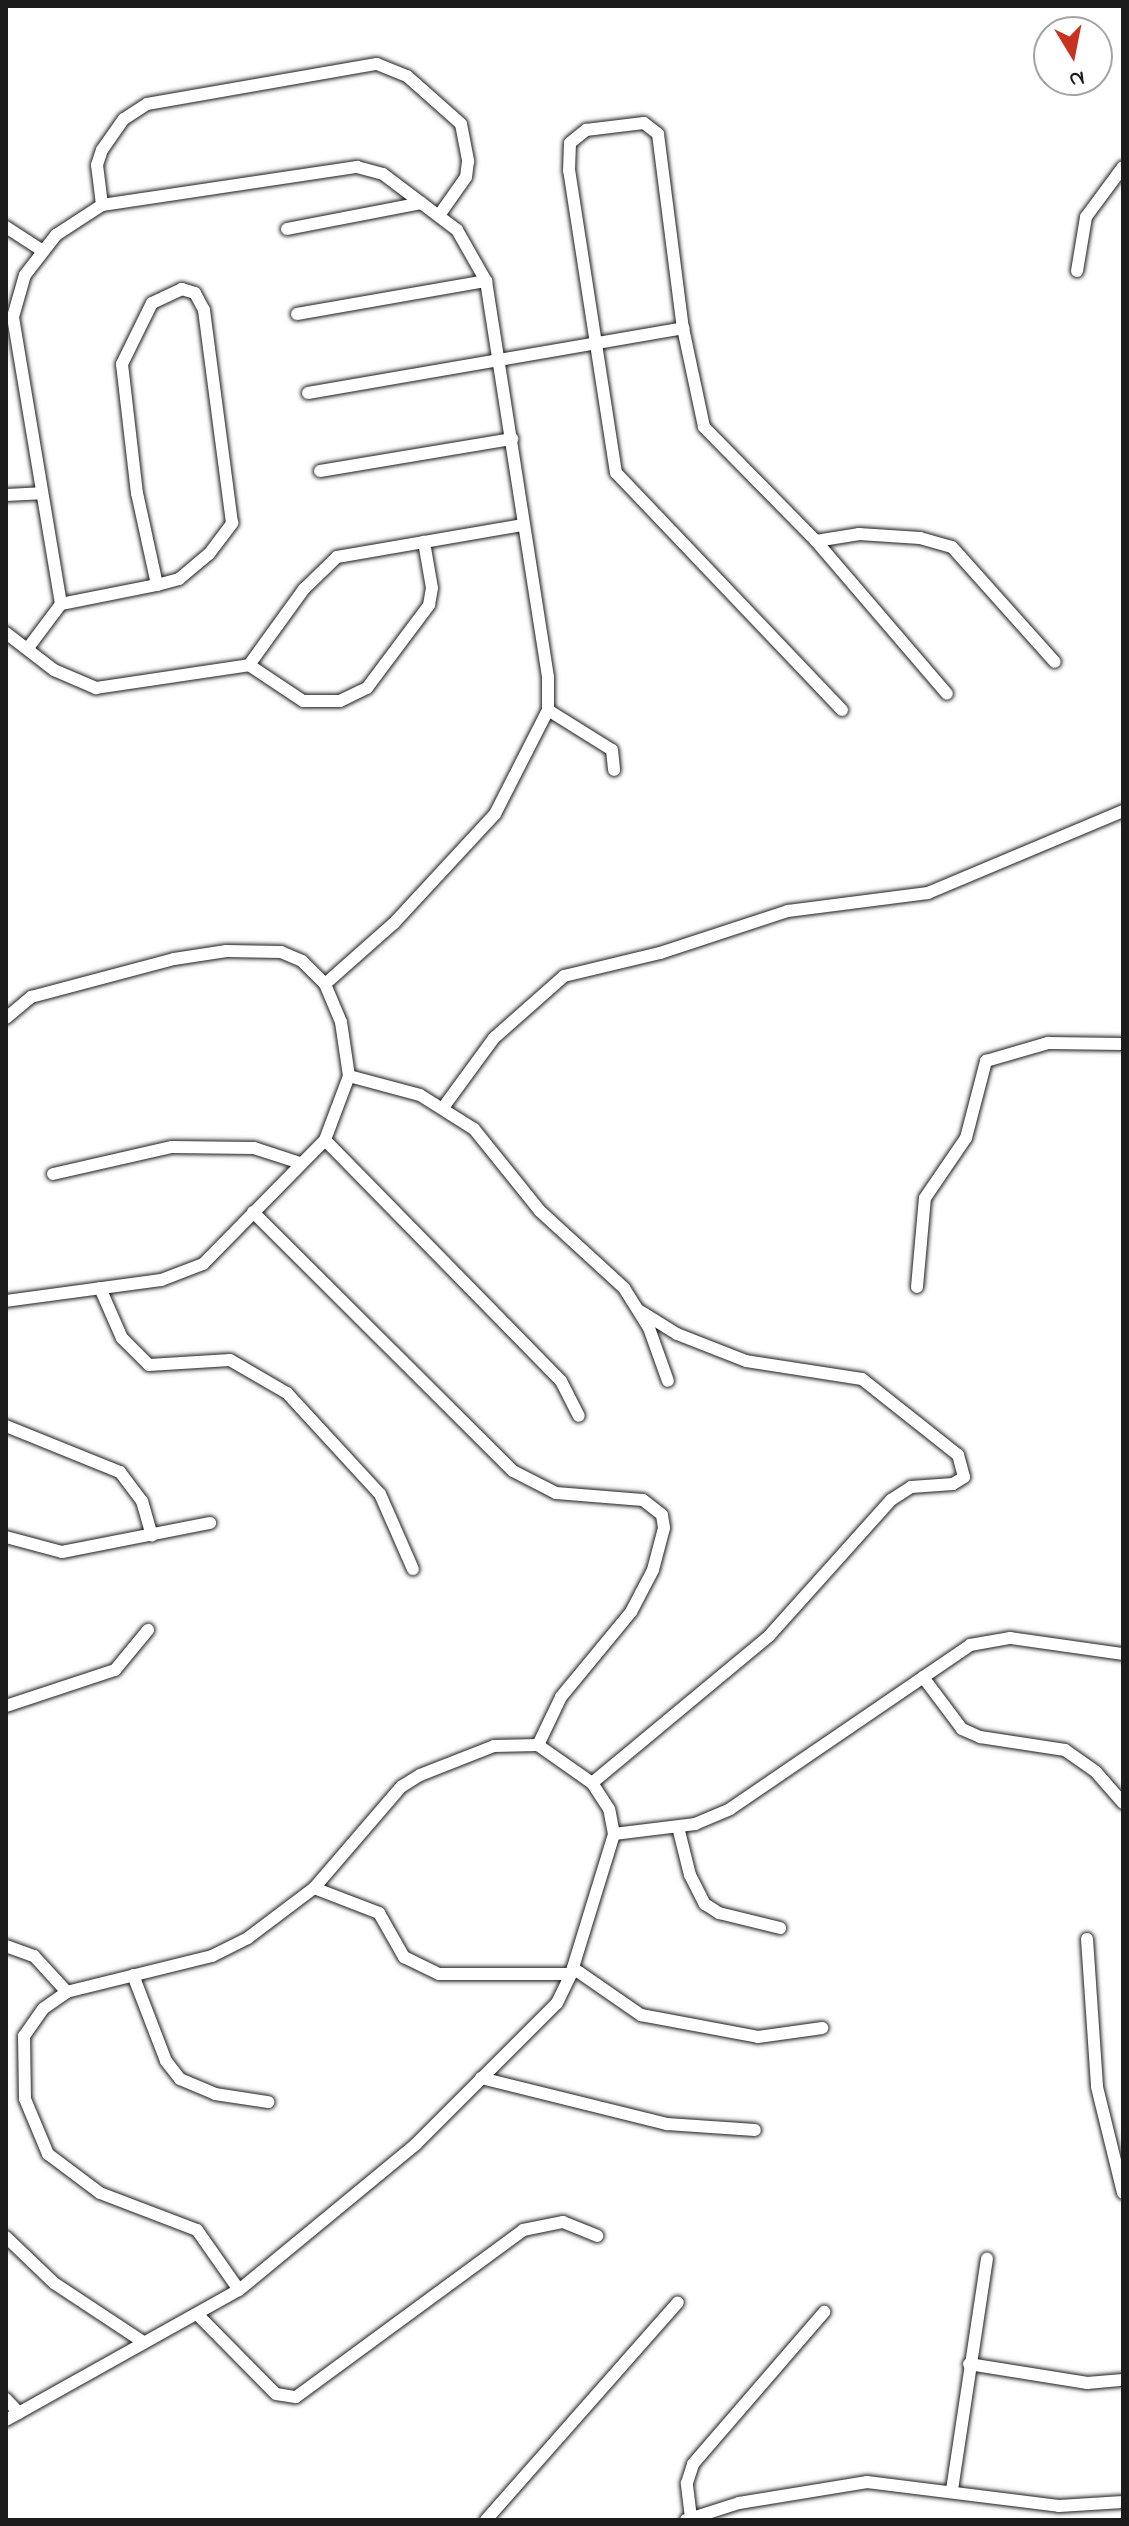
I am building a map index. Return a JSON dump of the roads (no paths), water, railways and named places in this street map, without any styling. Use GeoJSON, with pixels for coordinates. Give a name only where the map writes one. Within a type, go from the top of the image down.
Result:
{"type":"FeatureCollection","features":[{"type":"Feature","properties":{"kind":"street"},"geometry":{"type":"LineString","coordinates":[[102,205],[97,165],[102,150],[124,119],[147,104],[377,64],[407,76],[461,124],[468,161],[466,177],[440,214]]}},
{"type":"Feature","properties":{"kind":"street"},"geometry":{"type":"LineString","coordinates":[[842,710],[616,473],[569,171],[570,143],[586,130],[644,123],[658,134],[683,328],[704,427],[816,541],[947,694]]}},
{"type":"Feature","properties":{"kind":"street"},"geometry":{"type":"LineString","coordinates":[[61,604],[13,317],[16,294],[43,251],[74,219],[102,205],[357,167],[383,174],[440,214],[471,248],[486,281],[548,677],[548,710],[495,814],[394,923],[325,984]]}},
{"type":"Feature","properties":{"kind":"street"},"geometry":{"type":"LineString","coordinates":[[1077,271],[1086,217],[1123,167]]}},
{"type":"Feature","properties":{"kind":"street"},"geometry":{"type":"LineString","coordinates":[[287,229],[422,203]]}},
{"type":"Feature","properties":{"kind":"street"},"geometry":{"type":"LineString","coordinates":[[6,227],[43,251]]}},
{"type":"Feature","properties":{"kind":"street"},"geometry":{"type":"LineString","coordinates":[[297,314],[486,281]]}},
{"type":"Feature","properties":{"kind":"street"},"geometry":{"type":"LineString","coordinates":[[28,648],[61,604],[157,585],[179,579],[209,554],[228,532],[233,513],[204,310],[195,293],[182,289],[152,303],[122,364],[137,493],[157,585]]}},
{"type":"Feature","properties":{"kind":"street"},"geometry":{"type":"LineString","coordinates":[[308,393],[594,340],[683,328]]}},
{"type":"Feature","properties":{"kind":"street"},"geometry":{"type":"LineString","coordinates":[[320,471],[512,439]]}},
{"type":"Feature","properties":{"kind":"street"},"geometry":{"type":"LineString","coordinates":[[6,495],[41,493]]}},
{"type":"Feature","properties":{"kind":"street"},"geometry":{"type":"LineString","coordinates":[[249,665],[331,561],[523,525]]}},
{"type":"Feature","properties":{"kind":"street"},"geometry":{"type":"LineString","coordinates":[[816,541],[859,534],[920,538],[952,547],[1055,662]]}},
{"type":"Feature","properties":{"kind":"street"},"geometry":{"type":"LineString","coordinates":[[6,633],[54,670],[96,688],[249,665],[303,701],[340,701],[367,688],[429,605],[432,588],[424,542]]}},
{"type":"Feature","properties":{"kind":"street"},"geometry":{"type":"LineString","coordinates":[[548,710],[612,750],[614,770]]}},
{"type":"Feature","properties":{"kind":"street"},"geometry":{"type":"LineString","coordinates":[[445,1105],[494,1038],[564,976],[660,953],[788,911],[928,893],[1123,811]]}},
{"type":"Feature","properties":{"kind":"street"},"geometry":{"type":"LineString","coordinates":[[6,1018],[31,997],[226,951],[281,952],[302,961],[325,984],[341,1022],[349,1076],[325,1140],[192,1270],[100,1288],[6,1301]]}},
{"type":"Feature","properties":{"kind":"street"},"geometry":{"type":"LineString","coordinates":[[917,1287],[925,1198],[966,1138],[986,1061],[1048,1043],[1123,1044]]}},
{"type":"Feature","properties":{"kind":"street"},"geometry":{"type":"LineString","coordinates":[[349,1076],[389,1082],[445,1105],[474,1129],[540,1211],[611,1273],[640,1311],[668,1381]]}},
{"type":"Feature","properties":{"kind":"street"},"geometry":{"type":"LineString","coordinates":[[325,1140],[561,1381],[579,1416]]}},
{"type":"Feature","properties":{"kind":"street"},"geometry":{"type":"LineString","coordinates":[[53,1174],[172,1147],[254,1148],[300,1163]]}},
{"type":"Feature","properties":{"kind":"street"},"geometry":{"type":"LineString","coordinates":[[253,1212],[501,1463],[540,1488],[643,1500],[662,1515],[664,1528],[653,1570],[631,1612],[561,1697],[538,1745]]}},
{"type":"Feature","properties":{"kind":"street"},"geometry":{"type":"LineString","coordinates":[[100,1288],[122,1338],[149,1365],[230,1360],[287,1393],[380,1494],[413,1569]]}},
{"type":"Feature","properties":{"kind":"street"},"geometry":{"type":"LineString","coordinates":[[592,1783],[769,1636],[891,1500],[911,1487],[953,1484],[964,1477],[958,1455],[862,1379],[746,1361],[677,1334],[640,1311]]}},
{"type":"Feature","properties":{"kind":"street"},"geometry":{"type":"LineString","coordinates":[[6,1426],[120,1472],[142,1501],[152,1536]]}},
{"type":"Feature","properties":{"kind":"street"},"geometry":{"type":"LineString","coordinates":[[6,1537],[62,1552],[210,1523]]}},
{"type":"Feature","properties":{"kind":"street"},"geometry":{"type":"LineString","coordinates":[[6,1706],[115,1670],[148,1630]]}},
{"type":"Feature","properties":{"kind":"street"},"geometry":{"type":"LineString","coordinates":[[614,1834],[678,1827],[730,1809],[970,1645],[1000,1637],[1123,1654]]}},
{"type":"Feature","properties":{"kind":"street"},"geometry":{"type":"LineString","coordinates":[[923,1677],[962,1729],[980,1737],[1065,1750],[1096,1772],[1123,1803]]}},
{"type":"Feature","properties":{"kind":"street"},"geometry":{"type":"LineString","coordinates":[[6,2420],[239,2290],[410,2150],[557,2003],[572,1971],[614,1834],[609,1809],[592,1783],[538,1745],[494,1746],[409,1781],[314,1888],[228,1949],[67,1992],[43,2009],[21,2047],[25,2099],[39,2141],[61,2167],[100,2193],[197,2230],[239,2290]]}},
{"type":"Feature","properties":{"kind":"street"},"geometry":{"type":"LineString","coordinates":[[678,1827],[690,1875],[705,1904],[719,1913],[780,1928]]}},
{"type":"Feature","properties":{"kind":"street"},"geometry":{"type":"LineString","coordinates":[[314,1888],[379,1913],[404,1957],[439,1974],[572,1971],[641,2015],[758,2037],[822,2028]]}},
{"type":"Feature","properties":{"kind":"street"},"geometry":{"type":"LineString","coordinates":[[1087,1939],[1097,2087],[1123,2193]]}},
{"type":"Feature","properties":{"kind":"street"},"geometry":{"type":"LineString","coordinates":[[6,1946],[34,1956],[67,1992]]}},
{"type":"Feature","properties":{"kind":"street"},"geometry":{"type":"LineString","coordinates":[[133,1975],[166,2061],[180,2079],[215,2094],[268,2102]]}},
{"type":"Feature","properties":{"kind":"street"},"geometry":{"type":"LineString","coordinates":[[481,2078],[667,2124],[755,2130]]}},
{"type":"Feature","properties":{"kind":"street"},"geometry":{"type":"LineString","coordinates":[[197,2314],[276,2394],[296,2397],[523,2230],[563,2222],[597,2236]]}},
{"type":"Feature","properties":{"kind":"street"},"geometry":{"type":"LineString","coordinates":[[6,2237],[54,2283],[143,2342]]}},
{"type":"Feature","properties":{"kind":"street"},"geometry":{"type":"LineString","coordinates":[[952,2490],[987,2259]]}},
{"type":"Feature","properties":{"kind":"street"},"geometry":{"type":"LineString","coordinates":[[486,2520],[678,2302]]}},
{"type":"Feature","properties":{"kind":"street"},"geometry":{"type":"LineString","coordinates":[[824,2312],[693,2464],[687,2483],[688,2519],[739,2503],[841,2484],[885,2482],[1077,2508],[1123,2502]]}},
{"type":"Feature","properties":{"kind":"street"},"geometry":{"type":"LineString","coordinates":[[969,2364],[1087,2383],[1123,2380]]}},
{"type":"Feature","properties":{"kind":"street"},"geometry":{"type":"LineString","coordinates":[[6,2399],[19,2413]]}}]}
